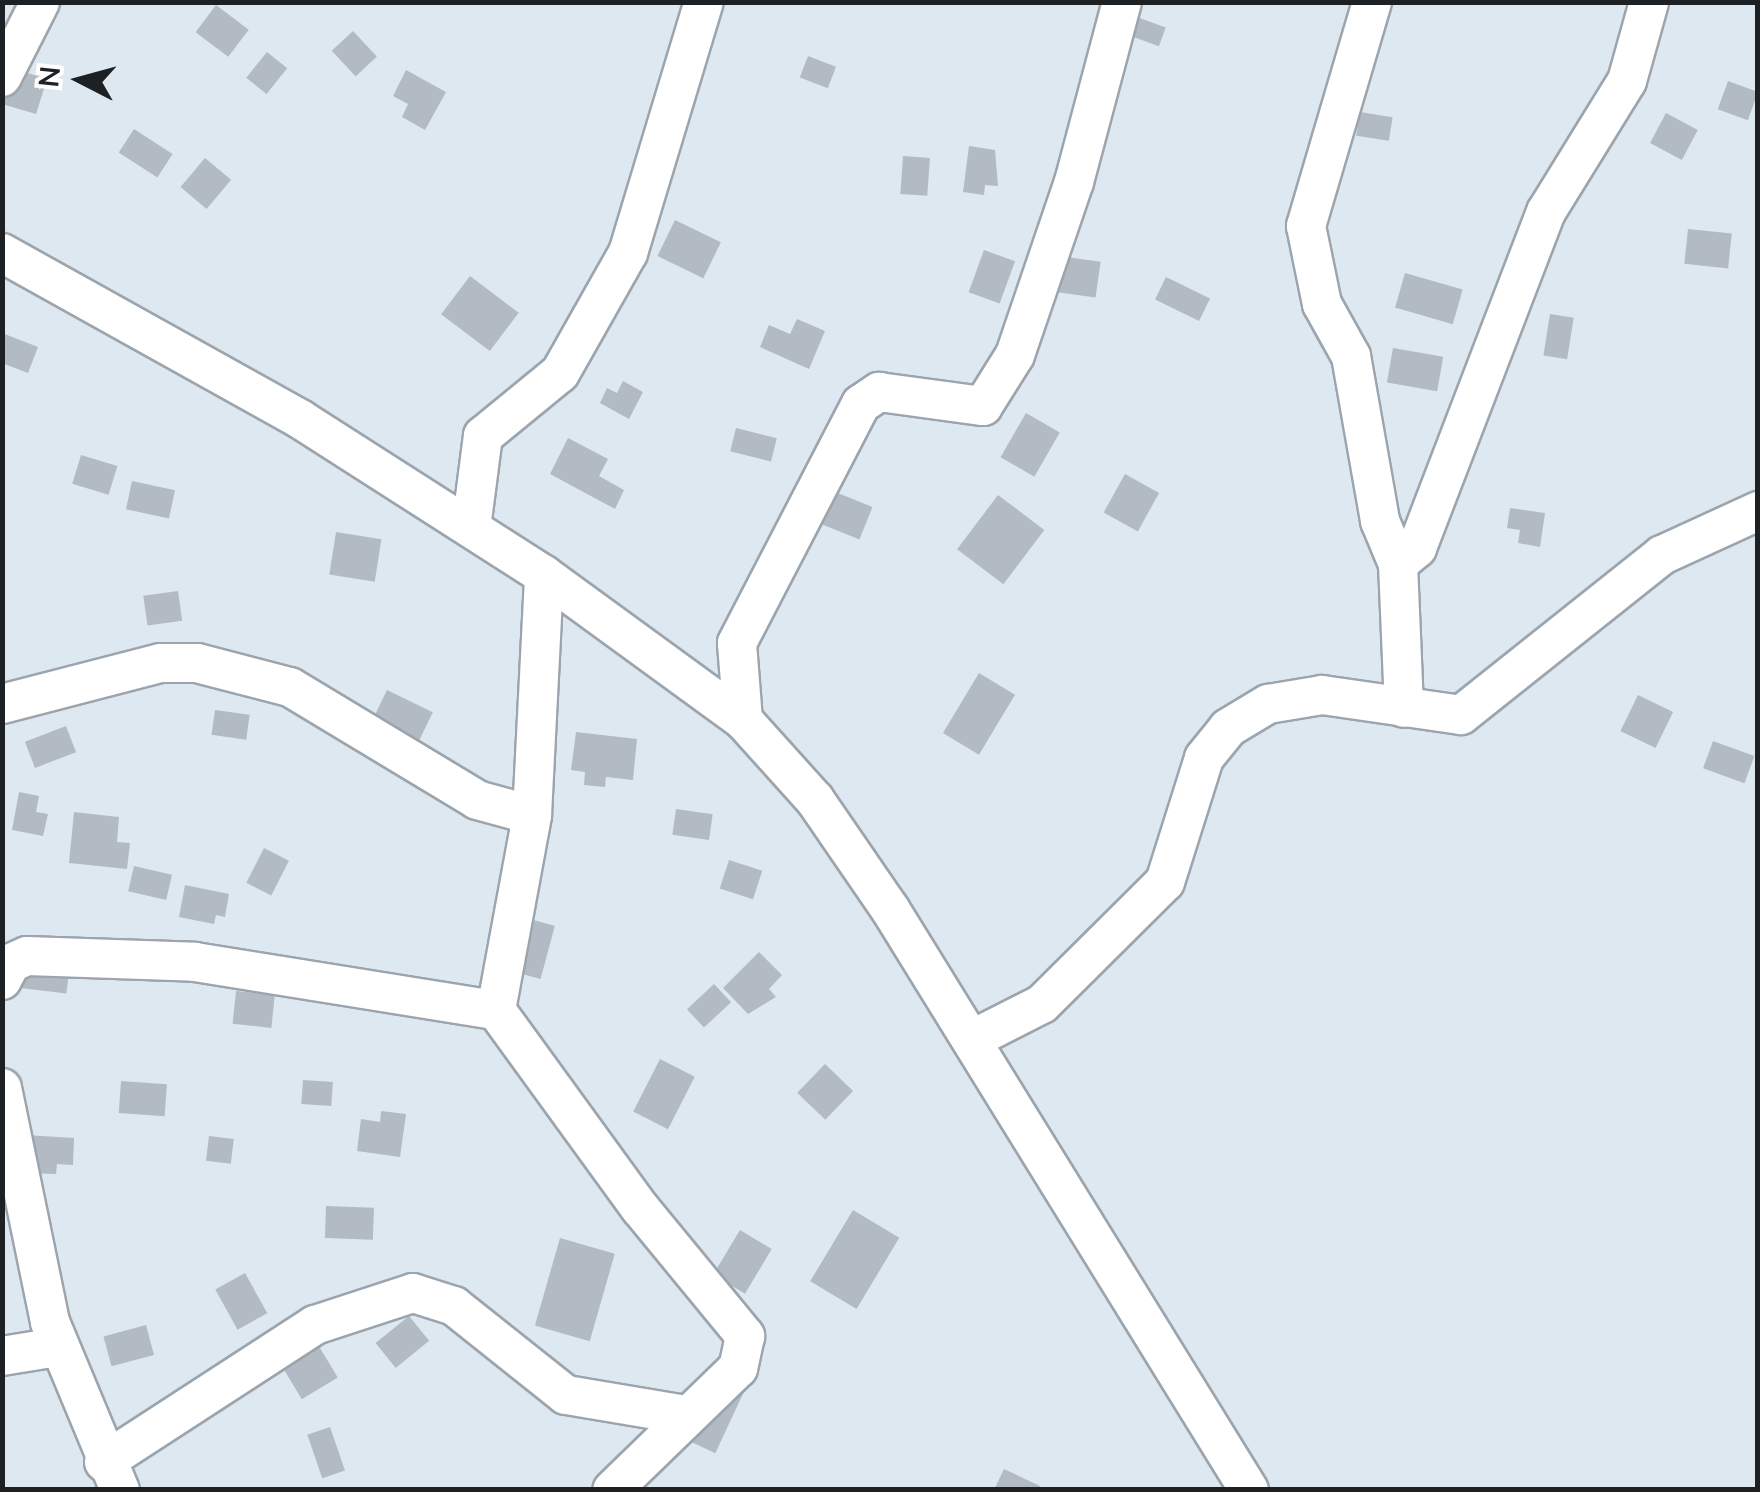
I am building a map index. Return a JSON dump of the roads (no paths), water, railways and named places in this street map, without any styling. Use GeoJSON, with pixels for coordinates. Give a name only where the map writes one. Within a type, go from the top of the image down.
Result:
{"type":"FeatureCollection","features":[{"type":"Feature","properties":{"kind":"street"},"geometry":{"type":"LineString","coordinates":[[2,77],[40,2]]}},
{"type":"Feature","properties":{"kind":"street"},"geometry":{"type":"LineString","coordinates":[[471,528],[483,436],[560,373],[628,252],[704,2]]}},
{"type":"Feature","properties":{"kind":"street"},"geometry":{"type":"LineString","coordinates":[[743,720],[737,643],[861,404],[880,392],[983,406],[1015,355],[1074,182],[1122,2]]}},
{"type":"Feature","properties":{"kind":"street"},"geometry":{"type":"LineString","coordinates":[[1372,2],[1306,226],[1322,304],[1352,356],[1380,521],[1398,564],[1404,708]]}},
{"type":"Feature","properties":{"kind":"street"},"geometry":{"type":"LineString","coordinates":[[1398,564],[1417,548],[1546,212],[1627,81],[1650,2]]}},
{"type":"Feature","properties":{"kind":"street"},"geometry":{"type":"LineString","coordinates":[[2,253],[300,419],[544,575],[743,720],[816,800],[973,1039],[1249,1490]]}},
{"type":"Feature","properties":{"kind":"street"},"geometry":{"type":"LineString","coordinates":[[973,1039],[1042,1004],[1165,882],[1204,758],[1228,728],[1268,704],[1322,695],[1461,715],[1662,555],[1755,501]]}},
{"type":"Feature","properties":{"kind":"street"},"geometry":{"type":"LineString","coordinates":[[496,1010],[532,816],[544,575]]}},
{"type":"Feature","properties":{"kind":"street"},"geometry":{"type":"LineString","coordinates":[[2,704],[161,663],[197,663],[290,687],[477,800],[532,816]]}},
{"type":"Feature","properties":{"kind":"street"},"geometry":{"type":"LineString","coordinates":[[2,980],[11,963],[26,956],[195,962],[496,1010],[640,1208],[746,1336],[738,1368],[612,1490]]}},
{"type":"Feature","properties":{"kind":"street"},"geometry":{"type":"LineString","coordinates":[[2,1088],[57,1347],[112,1476],[315,1325],[413,1293],[454,1306],[566,1396],[686,1415]]}},
{"type":"Feature","properties":{"kind":"street"},"geometry":{"type":"LineString","coordinates":[[2,1356],[57,1347]]}}]}
